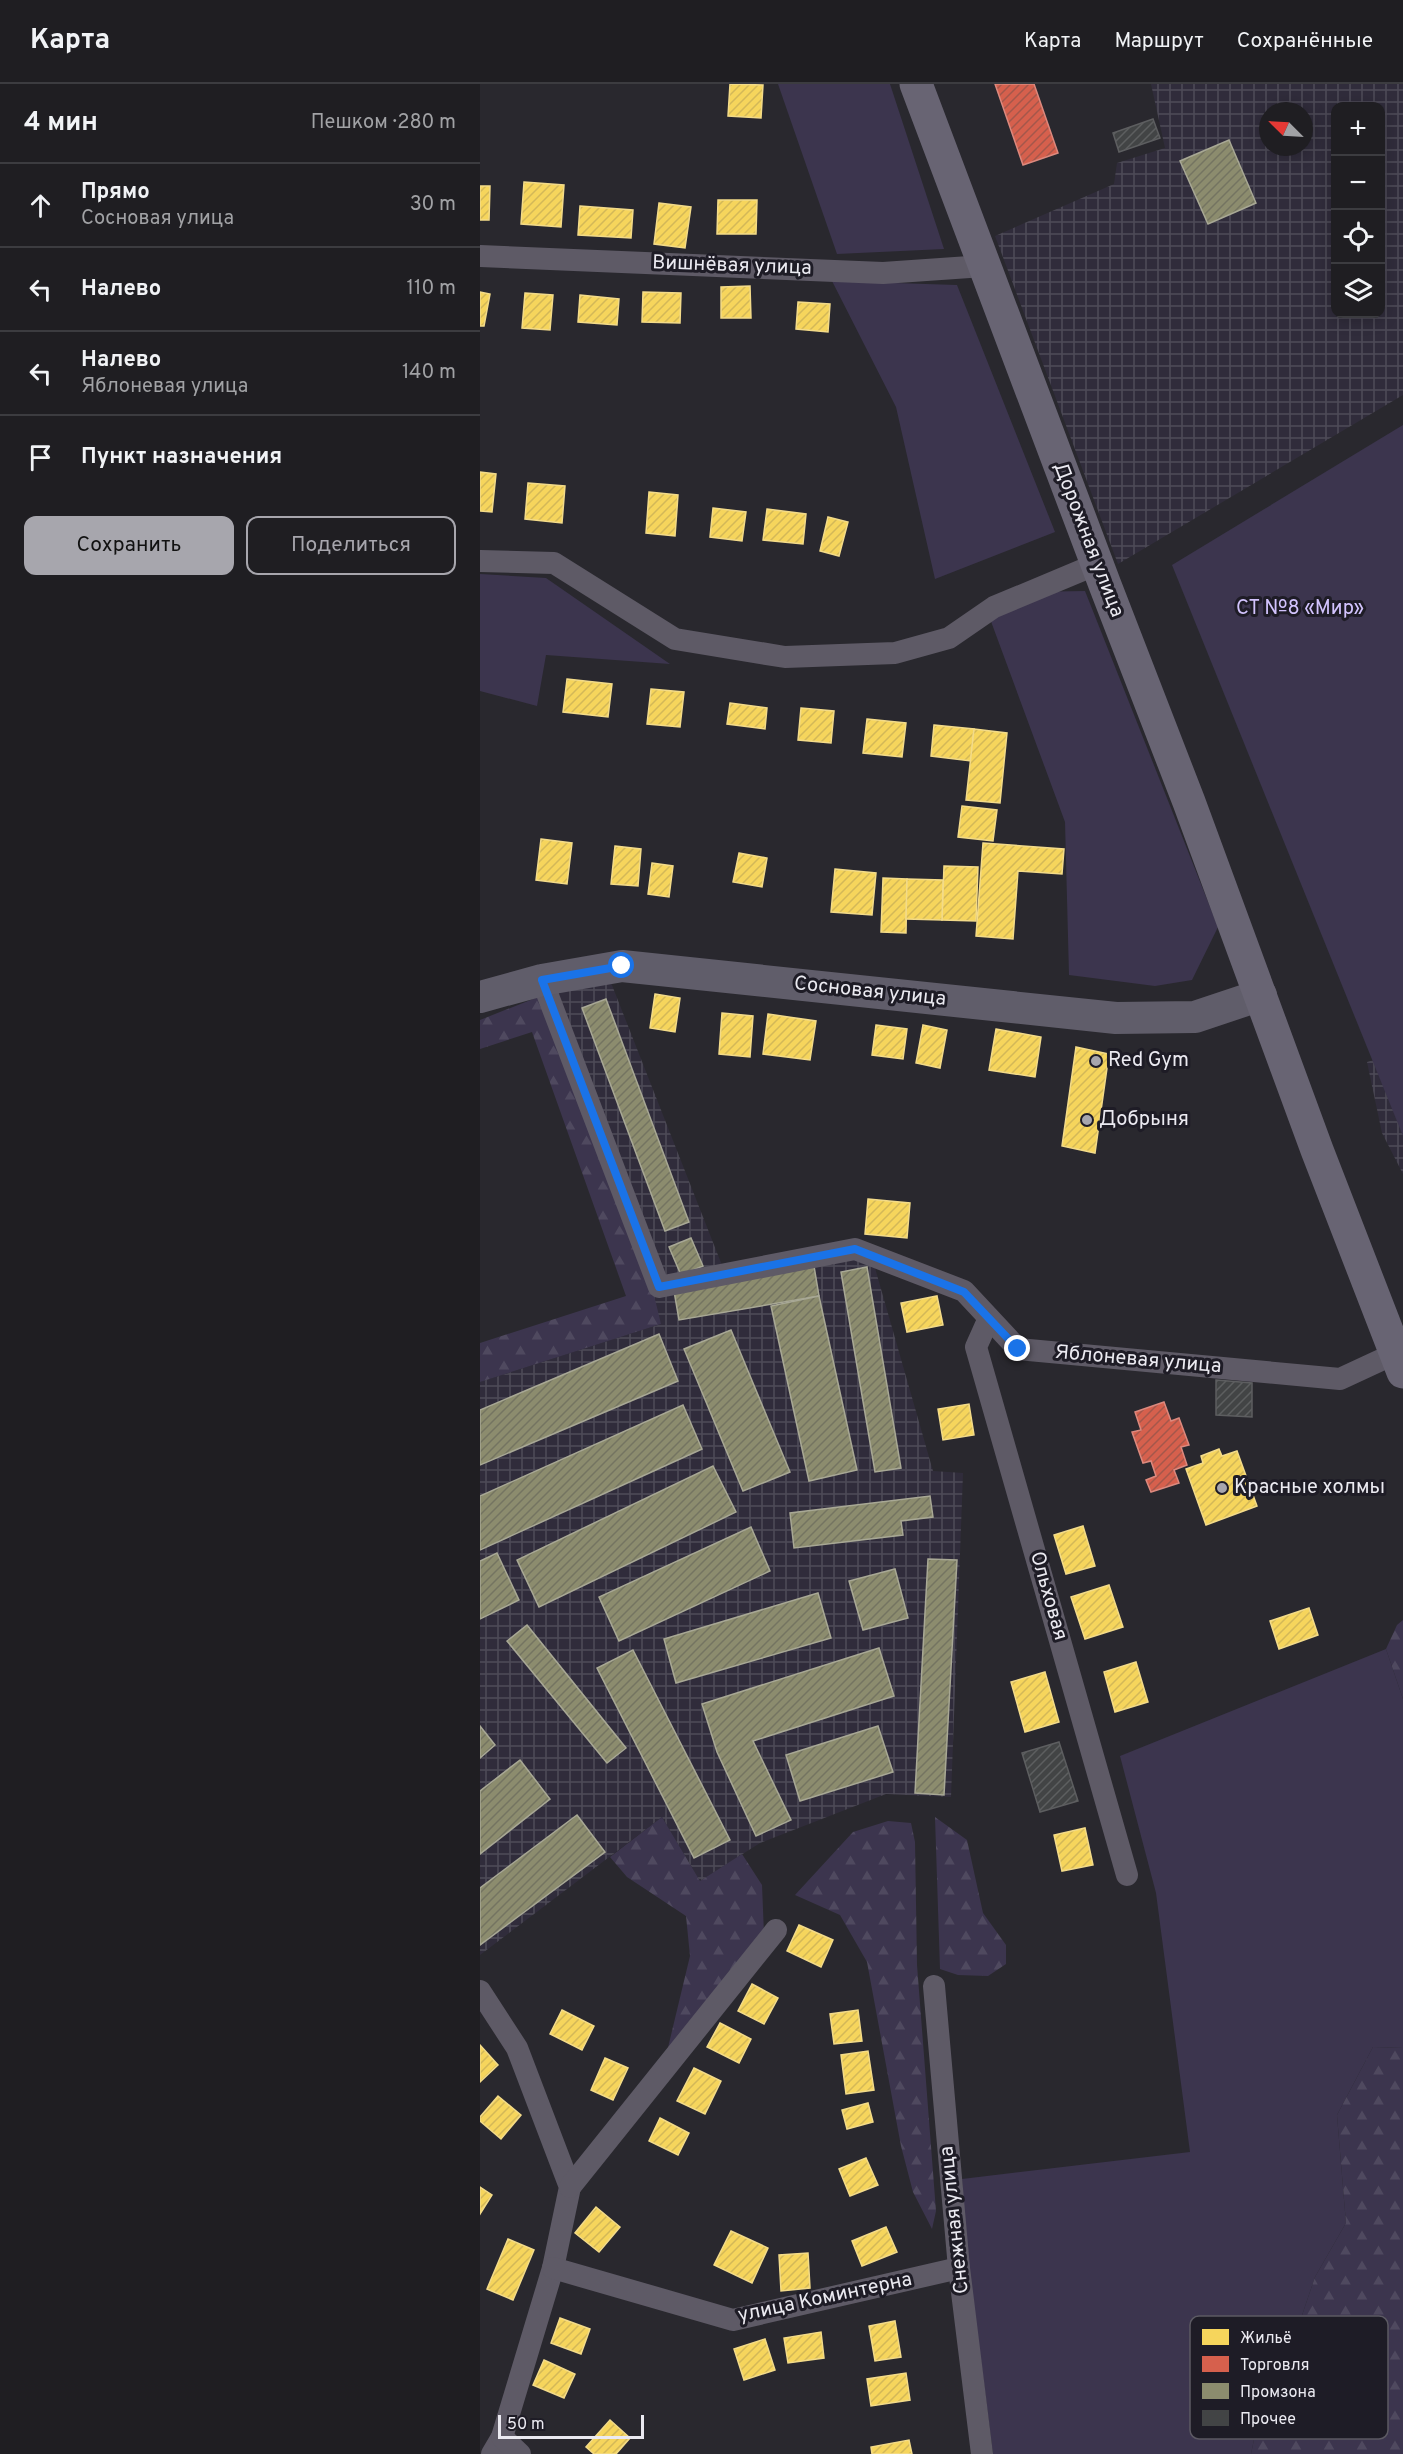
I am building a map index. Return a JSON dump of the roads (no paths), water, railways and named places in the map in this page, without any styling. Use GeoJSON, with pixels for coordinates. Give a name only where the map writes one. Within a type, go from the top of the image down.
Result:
{"type":"FeatureCollection","features":[{"type":"Feature","properties":{"kind":"main road","name":"Дорожная улица"},"geometry":{"type":"LineString","coordinates":[[916,84],[1261,995],[1317,1150],[1400,1363]]}},
{"type":"Feature","properties":{"kind":"street","name":"Вишнёвая улица"},"geometry":{"type":"LineString","coordinates":[[480,256],[883,273],[984,266]]}},
{"type":"Feature","properties":{"kind":"street"},"geometry":{"type":"LineString","coordinates":[[480,561],[554,563],[675,639],[785,657],[895,653],[949,638],[994,607],[1097,564]]}},
{"type":"Feature","properties":{"kind":"street","name":"Сосновая улица"},"geometry":{"type":"LineString","coordinates":[[480,997],[542,980],[622,966],[1116,1018],[1195,1017],[1261,995]]}},
{"type":"Feature","properties":{"kind":"street","name":"Яблоневая улица"},"geometry":{"type":"LineString","coordinates":[[542,980],[659,1287],[855,1249],[964,1292],[1018,1349],[1341,1379],[1400,1363]]}},
{"type":"Feature","properties":{"kind":"street","name":"Ольховая"},"geometry":{"type":"LineString","coordinates":[[989,1318],[976,1347],[1127,1875]]}},
{"type":"Feature","properties":{"kind":"street"},"geometry":{"type":"LineString","coordinates":[[520,2454],[497,2445],[553,2268],[570,2187],[776,1930]]}},
{"type":"Feature","properties":{"kind":"street","name":"Снежная улица"},"geometry":{"type":"LineString","coordinates":[[934,1986],[959,2268],[982,2454]]}},
{"type":"Feature","properties":{"kind":"street"},"geometry":{"type":"LineString","coordinates":[[480,1991],[517,2048],[570,2187]]}},
{"type":"Feature","properties":{"kind":"street","name":"улица Коминтерна"},"geometry":{"type":"LineString","coordinates":[[553,2268],[733,2320],[959,2268]]}},
{"type":"Feature","properties":{"kind":"place","name":"Red Gym"},"geometry":{"type":"Point","coordinates":[1096,1061]}},
{"type":"Feature","properties":{"kind":"place","name":"Добрыня"},"geometry":{"type":"Point","coordinates":[1087,1120]}},
{"type":"Feature","properties":{"kind":"place","name":"Красные холмы"},"geometry":{"type":"Point","coordinates":[1222,1488]}},
{"type":"Feature","properties":{"kind":"park label","name":"СТ №8 «Мир»"},"geometry":{"type":"Point","coordinates":[1300,609]}}]}
